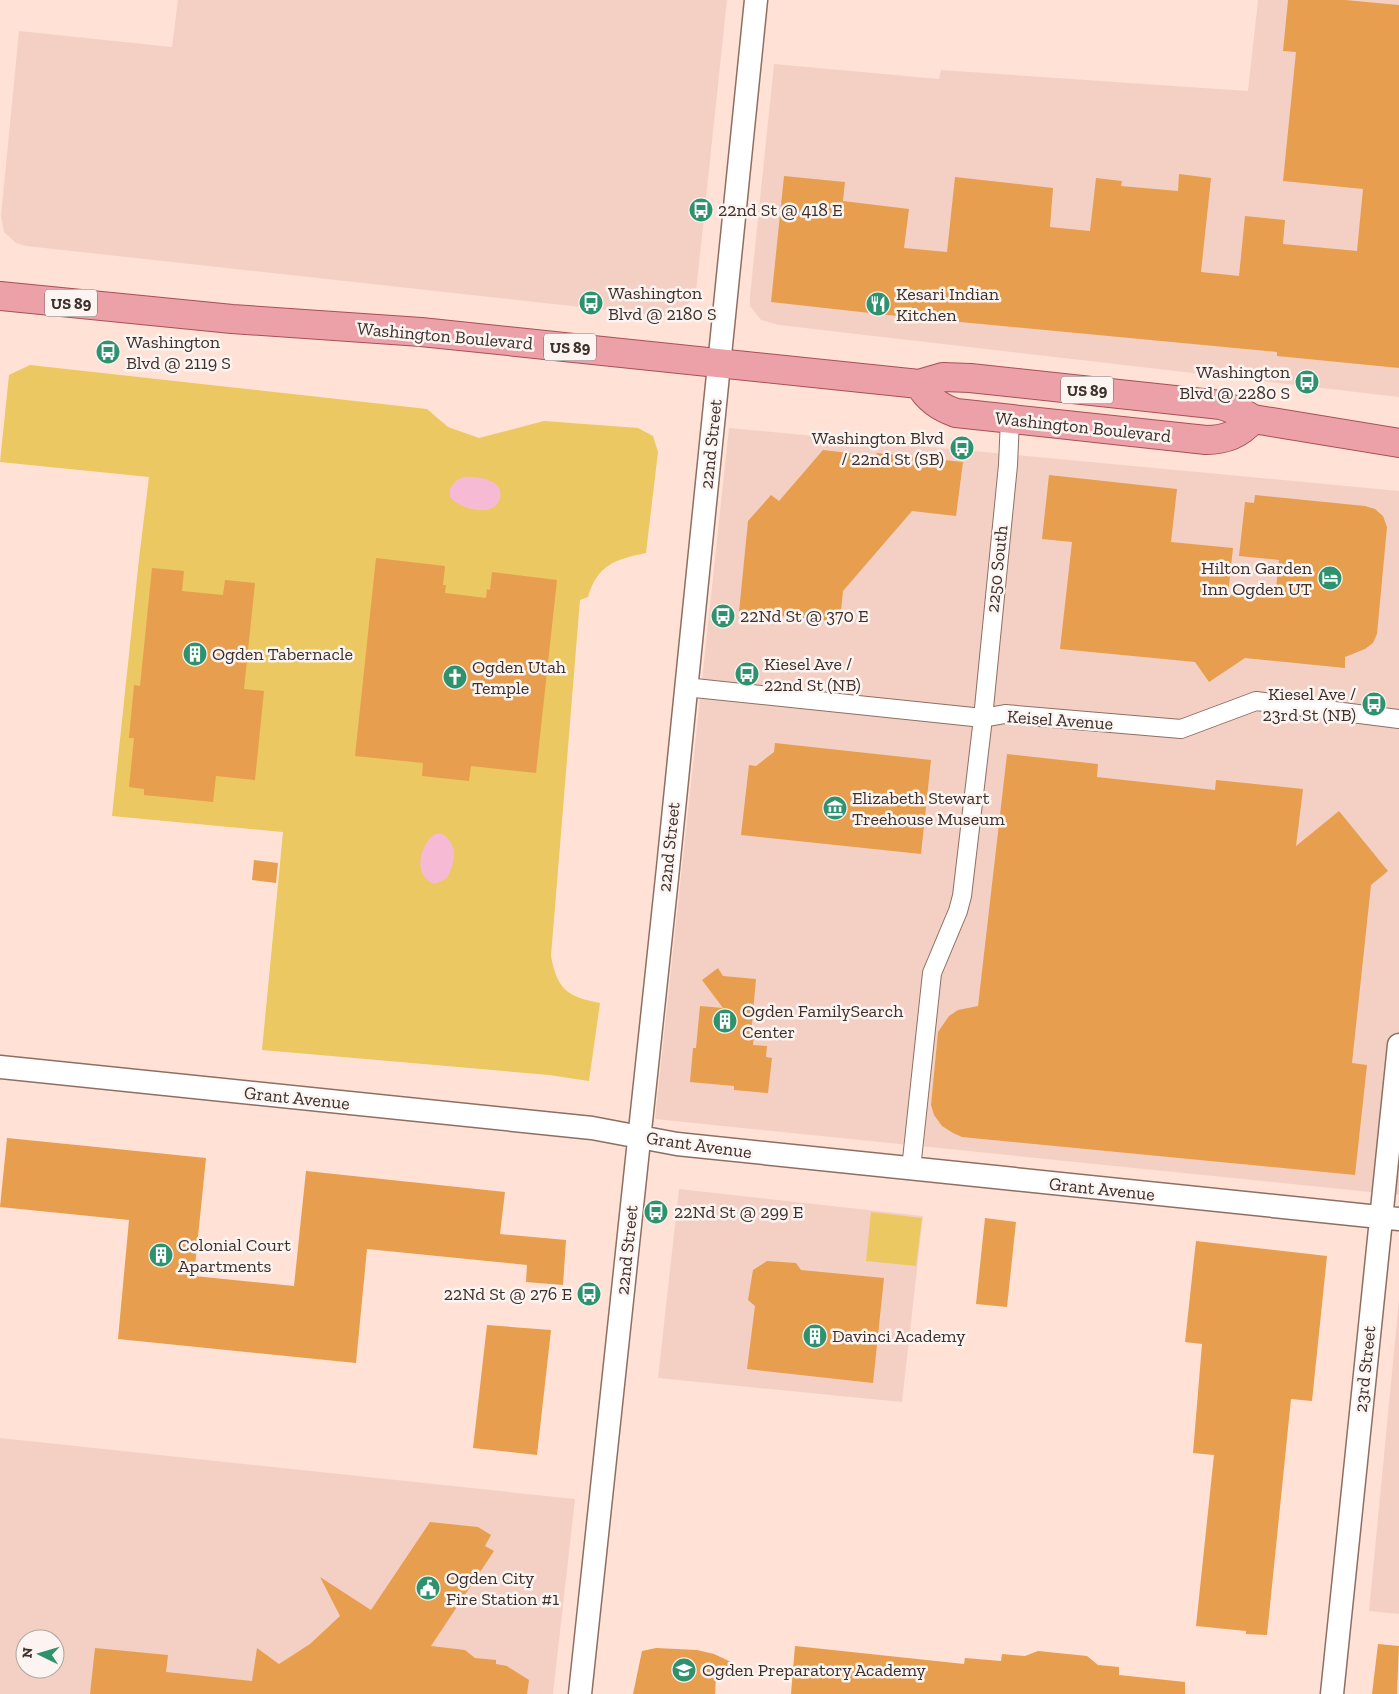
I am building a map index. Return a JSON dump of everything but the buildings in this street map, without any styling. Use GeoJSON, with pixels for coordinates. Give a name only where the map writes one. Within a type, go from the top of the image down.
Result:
{"type":"FeatureCollection","features":[{"type":"Feature","properties":{"kind":"main road","name":"Washington Boulevard"},"geometry":{"type":"LineString","coordinates":[[0,296],[232,319],[421,332],[918,384],[942,377],[956,376],[1221,405],[1253,419],[1399,443]]}},
{"type":"Feature","properties":{"kind":"main road","name":"Washington Boulevard"},"geometry":{"type":"LineString","coordinates":[[918,384],[930,399],[946,410],[1010,420],[1219,440],[1231,436],[1247,426],[1253,419]]}},
{"type":"Feature","properties":{"kind":"street","name":"22nd Street"},"geometry":{"type":"LineString","coordinates":[[580,1694],[756,0]]}},
{"type":"Feature","properties":{"kind":"street","name":"2250 South"},"geometry":{"type":"LineString","coordinates":[[911,1169],[932,973],[958,912],[962,896],[983,718],[1008,464],[1010,420]]}},
{"type":"Feature","properties":{"kind":"street","name":"Keisel Avenue"},"geometry":{"type":"LineString","coordinates":[[686,687],[983,718],[1005,714],[1181,729],[1256,701],[1399,719]]}},
{"type":"Feature","properties":{"kind":"street","name":"23rd Street"},"geometry":{"type":"LineString","coordinates":[[1332,1694],[1390,1218],[1399,1045]]}},
{"type":"Feature","properties":{"kind":"street","name":"Grant Avenue"},"geometry":{"type":"LineString","coordinates":[[0,1067],[581,1126],[677,1144],[1390,1218]]}},
{"type":"Feature","properties":{"kind":"shaded area"},"geometry":{"type":"Polygon","coordinates":[[[178,0],[727,0],[696,292],[692,299],[681,312],[663,316],[26,246],[16,243],[4,232],[1,216],[19,31],[172,47],[178,0]]]}},
{"type":"Feature","properties":{"kind":"shaded area"},"geometry":{"type":"Polygon","coordinates":[[[1258,0],[1399,0],[1399,397],[779,325],[761,320],[750,306],[774,64],[939,79],[941,70],[1248,91],[1258,0]]]}},
{"type":"Feature","properties":{"kind":"shaded area"},"geometry":{"type":"Polygon","coordinates":[[[30,365],[427,409],[448,427],[479,438],[544,421],[638,428],[653,436],[658,452],[646,553],[609,565],[597,577],[588,597],[580,600],[551,956],[560,984],[565,990],[579,998],[600,1003],[589,1081],[549,1075],[262,1050],[283,832],[112,816],[149,477],[0,462],[9,375],[30,365]]]}},
{"type":"Feature","properties":{"kind":"shaded area"},"geometry":{"type":"Polygon","coordinates":[[[729,428],[1399,491],[1399,1195],[655,1119],[729,428]]]}},
{"type":"Feature","properties":{"kind":"shaded area"},"geometry":{"type":"Polygon","coordinates":[[[464,477],[482,478],[494,483],[500,492],[497,504],[484,510],[476,510],[461,505],[450,497],[450,488],[457,480],[464,477]]]}},
{"type":"Feature","properties":{"kind":"shaded area"},"geometry":{"type":"Polygon","coordinates":[[[435,834],[442,834],[447,838],[451,843],[454,854],[447,878],[435,884],[423,875],[420,860],[425,845],[435,834]]]}},
{"type":"Feature","properties":{"kind":"shaded area"},"geometry":{"type":"Polygon","coordinates":[[[679,1189],[923,1216],[902,1402],[658,1378],[679,1189]]]}},
{"type":"Feature","properties":{"kind":"shaded area"},"geometry":{"type":"Polygon","coordinates":[[[871,1212],[922,1218],[916,1266],[866,1261],[871,1212]]]}},
{"type":"Feature","properties":{"kind":"shaded area"},"geometry":{"type":"Polygon","coordinates":[[[1399,1300],[1399,1614],[1369,1611],[1399,1300]]]}},
{"type":"Feature","properties":{"kind":"shaded area"},"geometry":{"type":"Polygon","coordinates":[[[0,1438],[575,1499],[553,1694],[0,1694],[0,1438]]]}},
{"type":"Feature","properties":{"kind":"place","name":"22nd St @ 418 E"},"geometry":{"type":"Point","coordinates":[701,210]}},
{"type":"Feature","properties":{"kind":"place","name":"Washington Blvd @ 2180 S"},"geometry":{"type":"Point","coordinates":[591,303]}},
{"type":"Feature","properties":{"kind":"place","name":"Kesari Indian Kitchen"},"geometry":{"type":"Point","coordinates":[878,304]}},
{"type":"Feature","properties":{"kind":"place","name":"Washington Blvd @ 2119 S"},"geometry":{"type":"Point","coordinates":[108,352]}},
{"type":"Feature","properties":{"kind":"place","name":"Washington Blvd @ 2280 S"},"geometry":{"type":"Point","coordinates":[1307,382]}},
{"type":"Feature","properties":{"kind":"place","name":"Washington Blvd / 22nd St (SB)"},"geometry":{"type":"Point","coordinates":[962,448]}},
{"type":"Feature","properties":{"kind":"place","name":"Hilton Garden Inn Ogden UT"},"geometry":{"type":"Point","coordinates":[1330,578]}},
{"type":"Feature","properties":{"kind":"place","name":"22Nd St @ 370 E"},"geometry":{"type":"Point","coordinates":[723,616]}},
{"type":"Feature","properties":{"kind":"place","name":"Ogden Tabernacle"},"geometry":{"type":"Point","coordinates":[195,654]}},
{"type":"Feature","properties":{"kind":"place","name":"Kiesel Ave / 22nd St (NB)"},"geometry":{"type":"Point","coordinates":[747,674]}},
{"type":"Feature","properties":{"kind":"place","name":"Ogden Utah Temple"},"geometry":{"type":"Point","coordinates":[455,677]}},
{"type":"Feature","properties":{"kind":"place","name":"Kiesel Ave / 23rd St (NB)"},"geometry":{"type":"Point","coordinates":[1374,704]}},
{"type":"Feature","properties":{"kind":"place","name":"Elizabeth Stewart Treehouse Museum"},"geometry":{"type":"Point","coordinates":[835,808]}},
{"type":"Feature","properties":{"kind":"place","name":"Ogden FamilySearch Center"},"geometry":{"type":"Point","coordinates":[725,1021]}},
{"type":"Feature","properties":{"kind":"place","name":"22Nd St @ 299 E"},"geometry":{"type":"Point","coordinates":[656,1212]}},
{"type":"Feature","properties":{"kind":"place","name":"Colonial Court Apartments"},"geometry":{"type":"Point","coordinates":[161,1255]}},
{"type":"Feature","properties":{"kind":"place","name":"22Nd St @ 276 E"},"geometry":{"type":"Point","coordinates":[589,1294]}},
{"type":"Feature","properties":{"kind":"place","name":"Davinci Academy"},"geometry":{"type":"Point","coordinates":[815,1336]}},
{"type":"Feature","properties":{"kind":"place","name":"Ogden City Fire Station #1"},"geometry":{"type":"Point","coordinates":[428,1588]}},
{"type":"Feature","properties":{"kind":"place","name":"Ogden Preparatory Academy"},"geometry":{"type":"Point","coordinates":[684,1670]}}]}
